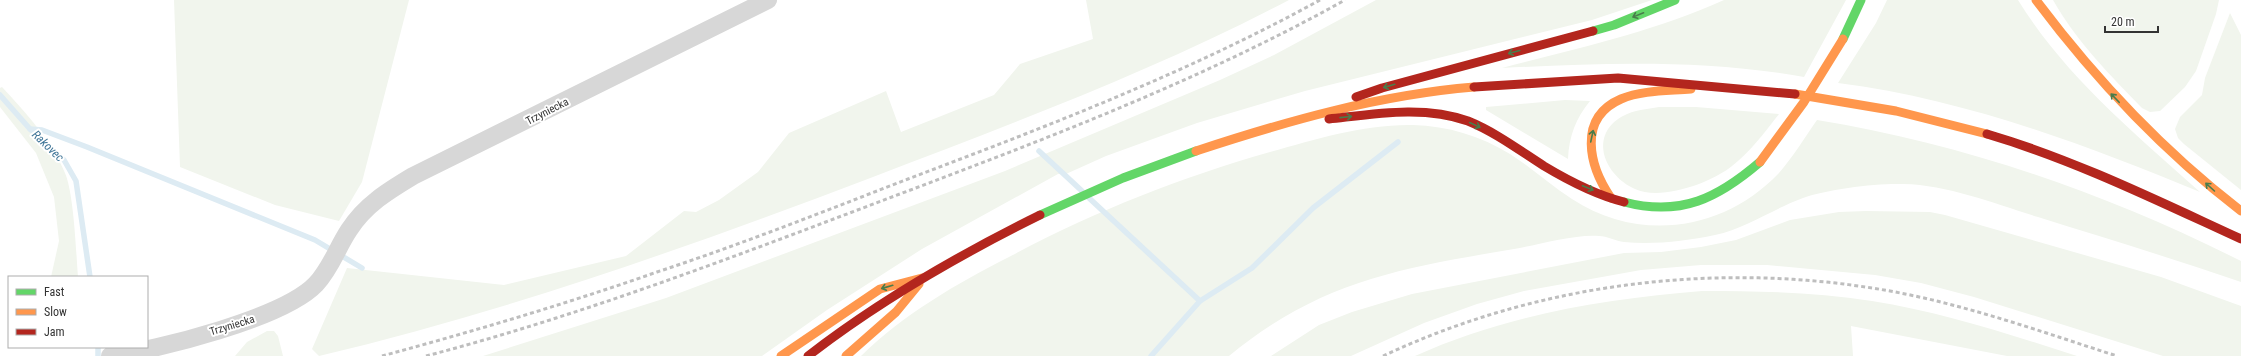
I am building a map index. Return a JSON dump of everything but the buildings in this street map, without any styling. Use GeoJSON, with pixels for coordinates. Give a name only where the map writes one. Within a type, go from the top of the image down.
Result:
{"type":"FeatureCollection","features":[{"type":"Feature","properties":{"kind":"main road"},"geometry":{"type":"LineString","coordinates":[[808,356],[828,340],[925,277],[1025,220],[1074,197],[1121,178],[1382,88],[1614,25],[1675,0]]}},
{"type":"Feature","properties":{"kind":"main road"},"geometry":{"type":"LineString","coordinates":[[1280,124],[1414,112],[1466,120],[1494,133],[1556,173],[1611,198],[1649,208],[1686,205],[1713,196],[1724,190],[1760,162],[1790,123],[1818,82],[1843,39],[1861,0]]}},
{"type":"Feature","properties":{"kind":"main road"},"geometry":{"type":"LineString","coordinates":[[2036,0],[2070,47],[2113,96],[2152,135],[2218,194],[2241,211]]}},
{"type":"Feature","properties":{"kind":"main road"},"geometry":{"type":"LineString","coordinates":[[1280,124],[1385,98],[1476,87],[1617,78],[1791,93],[1873,107],[1966,128],[2043,153],[2156,200],[2241,239]]}},
{"type":"Feature","properties":{"kind":"main road"},"geometry":{"type":"LineString","coordinates":[[1611,198],[1595,172],[1590,148],[1594,127],[1605,110],[1622,99],[1643,94],[1721,86]]}},
{"type":"Feature","properties":{"kind":"main road"},"geometry":{"type":"LineString","coordinates":[[781,356],[880,289],[925,277]]}},
{"type":"Feature","properties":{"kind":"main road"},"geometry":{"type":"LineString","coordinates":[[846,356],[896,312],[925,277]]}},
{"type":"Feature","properties":{"kind":"street","name":"Trzyniecka"},"geometry":{"type":"LineString","coordinates":[[112,356],[172,343],[251,320],[296,300],[316,284],[332,263],[342,241],[363,211],[383,194],[413,176],[487,141],[768,0]]}},
{"type":"Feature","properties":{"kind":"shaded area"},"geometry":{"type":"Polygon","coordinates":[[[174,0],[409,0],[362,182],[339,221],[275,205],[180,167],[174,0]]]}},
{"type":"Feature","properties":{"kind":"shaded area"},"geometry":{"type":"Polygon","coordinates":[[[1086,0],[1289,0],[1188,50],[1032,116],[736,228],[599,276],[460,319],[319,356],[312,349],[347,268],[504,285],[626,256],[684,211],[696,212],[719,200],[758,172],[789,133],[886,91],[901,132],[994,95],[1020,64],[1093,39],[1086,0]]]}},
{"type":"Feature","properties":{"kind":"shaded area"},"geometry":{"type":"Polygon","coordinates":[[[1376,0],[1652,0],[1592,20],[1305,91],[1197,123],[1106,156],[1066,174],[1058,174],[922,249],[827,310],[762,356],[483,356],[666,298],[1005,171],[1220,80],[1274,55],[1376,0]]]}},
{"type":"Feature","properties":{"kind":"shaded area"},"geometry":{"type":"Polygon","coordinates":[[[1724,0],[1846,0],[1804,77],[1766,71],[1691,65],[1615,64],[1502,68],[1643,30],[1724,0]]]}},
{"type":"Feature","properties":{"kind":"shaded area"},"geometry":{"type":"Polygon","coordinates":[[[1887,0],[2018,0],[2057,54],[2079,79],[2150,148],[2200,192],[2112,157],[1977,112],[1885,90],[1838,83],[1876,23],[1887,0]]]}},
{"type":"Feature","properties":{"kind":"shaded area"},"geometry":{"type":"Polygon","coordinates":[[[2053,0],[2219,0],[2216,14],[2196,71],[2185,87],[2160,111],[2150,112],[2142,108],[2094,57],[2072,30],[2053,0]]]}},
{"type":"Feature","properties":{"kind":"shaded area"},"geometry":{"type":"Polygon","coordinates":[[[2230,13],[2241,35],[2241,190],[2184,144],[2178,138],[2175,129],[2180,117],[2202,95],[2205,78],[2230,13]]]}},
{"type":"Feature","properties":{"kind":"shaded area"},"geometry":{"type":"Polygon","coordinates":[[[2,87],[29,117],[53,150],[65,173],[73,209],[78,276],[51,276],[59,241],[54,197],[36,153],[0,107],[0,88],[2,87]]]}},
{"type":"Feature","properties":{"kind":"shaded area"},"geometry":{"type":"Polygon","coordinates":[[[1565,100],[1590,101],[1585,107],[1574,128],[1568,159],[1486,110],[1486,107],[1565,100]]]}},
{"type":"Feature","properties":{"kind":"shaded area"},"geometry":{"type":"Polygon","coordinates":[[[1659,107],[1696,107],[1779,114],[1751,148],[1732,166],[1723,172],[1699,184],[1685,188],[1658,193],[1646,192],[1635,189],[1624,183],[1615,174],[1608,165],[1604,154],[1603,144],[1606,133],[1612,124],[1623,116],[1636,111],[1659,107]]]}},
{"type":"Feature","properties":{"kind":"shaded area"},"geometry":{"type":"Polygon","coordinates":[[[1817,120],[1872,130],[1981,157],[2087,193],[2139,214],[2241,261],[2241,282],[1955,191],[1920,185],[1880,184],[1838,189],[1803,198],[1738,228],[1704,237],[1670,242],[1635,243],[1624,242],[1602,236],[1579,237],[1556,240],[1398,271],[1329,294],[1296,310],[1263,331],[1229,356],[861,356],[913,313],[950,289],[989,267],[1072,225],[1137,197],[1203,173],[1323,137],[1395,125],[1439,127],[1464,133],[1488,142],[1510,154],[1564,194],[1598,213],[1625,222],[1652,225],[1680,224],[1707,218],[1733,208],[1757,193],[1784,167],[1817,120]]]}},
{"type":"Feature","properties":{"kind":"shaded area"},"geometry":{"type":"Polygon","coordinates":[[[1839,212],[1930,212],[1945,215],[2161,277],[2241,306],[2241,356],[2163,356],[1974,297],[1921,283],[1875,275],[1767,265],[1701,265],[1641,270],[1524,291],[1477,304],[1424,323],[1351,356],[1271,356],[1319,325],[1352,312],[1412,294],[1624,253],[1661,252],[1701,247],[1736,240],[1790,220],[1839,212]]]}},
{"type":"Feature","properties":{"kind":"shaded area"},"geometry":{"type":"Polygon","coordinates":[[[1702,291],[1787,293],[1872,301],[1949,317],[2077,356],[2007,356],[1851,326],[1853,356],[1415,356],[1484,330],[1556,311],[1628,299],[1702,291]]]}},
{"type":"Feature","properties":{"kind":"shaded area"},"geometry":{"type":"Polygon","coordinates":[[[267,331],[274,331],[278,336],[283,356],[235,356],[247,342],[267,331]]]}},
{"type":"Feature","properties":{"kind":"waterway","name":"Rakovec"},"geometry":{"type":"LineString","coordinates":[[0,95],[30,129],[64,160],[76,181],[90,276]]}},
{"type":"Feature","properties":{"kind":"waterway"},"geometry":{"type":"LineString","coordinates":[[30,129],[42,130],[87,147],[315,240],[362,268]]}},
{"type":"Feature","properties":{"kind":"waterway"},"geometry":{"type":"LineString","coordinates":[[1151,356],[1200,301],[1252,268],[1313,208],[1398,142]]}},
{"type":"Feature","properties":{"kind":"waterway"},"geometry":{"type":"LineString","coordinates":[[1039,151],[1082,191]]}},
{"type":"Feature","properties":{"kind":"waterway"},"geometry":{"type":"LineString","coordinates":[[1089,198],[1200,301]]}},
{"type":"Feature","properties":{"kind":"waterway","name":"Rakovec"},"geometry":{"type":"LineString","coordinates":[[98,348],[98,356]]}},
{"type":"Feature","properties":{"kind":"railway"},"geometry":{"type":"LineString","coordinates":[[382,356],[485,327],[589,295],[783,227],[1013,139],[1117,97],[1220,51],[1320,0]]}},
{"type":"Feature","properties":{"kind":"railway"},"geometry":{"type":"LineString","coordinates":[[426,356],[540,323],[653,286],[995,158],[1173,85],[1289,30],[1345,0]]}},
{"type":"Feature","properties":{"kind":"railway"},"geometry":{"type":"LineString","coordinates":[[1383,356],[1441,332],[1500,312],[1561,296],[1622,286],[1685,279],[1747,278],[1810,281],[1872,288],[1934,300],[2026,326],[2117,356]]}},
{"type":"Feature","properties":{"kind":"traffic: fast"},"geometry":{"type":"LineString","coordinates":[[1593,31],[1614,25],[1675,0]]}},
{"type":"Feature","properties":{"kind":"traffic: fast"},"geometry":{"type":"LineString","coordinates":[[1843,39],[1861,0]]}},
{"type":"Feature","properties":{"kind":"traffic: fast"},"geometry":{"type":"LineString","coordinates":[[1040,215],[1123,178],[1196,151]]}},
{"type":"Feature","properties":{"kind":"traffic: fast"},"geometry":{"type":"LineString","coordinates":[[1624,202],[1644,206],[1663,207],[1698,201],[1729,186],[1760,162]]}},
{"type":"Feature","properties":{"kind":"traffic: slow"},"geometry":{"type":"LineString","coordinates":[[2036,0],[2082,58],[2131,113],[2184,164],[2241,211]]}},
{"type":"Feature","properties":{"kind":"traffic: slow"},"geometry":{"type":"LineString","coordinates":[[1760,162],[1804,102],[1843,39]]}},
{"type":"Feature","properties":{"kind":"traffic: slow"},"geometry":{"type":"LineString","coordinates":[[1196,151],[1264,129],[1333,111],[1403,96],[1474,87]]}},
{"type":"Feature","properties":{"kind":"traffic: slow"},"geometry":{"type":"LineString","coordinates":[[1611,198],[1597,172],[1593,158],[1591,144],[1593,130],[1598,118],[1607,107],[1629,96],[1647,92],[1691,89]]}},
{"type":"Feature","properties":{"kind":"traffic: slow"},"geometry":{"type":"LineString","coordinates":[[1795,94],[1896,111],[1987,134]]}},
{"type":"Feature","properties":{"kind":"traffic: slow"},"geometry":{"type":"LineString","coordinates":[[781,356],[880,289],[922,278]]}},
{"type":"Feature","properties":{"kind":"traffic: slow"},"geometry":{"type":"LineString","coordinates":[[846,356],[896,312],[919,284]]}},
{"type":"Feature","properties":{"kind":"traffic: jam"},"geometry":{"type":"LineString","coordinates":[[1356,97],[1382,88],[1593,31]]}},
{"type":"Feature","properties":{"kind":"traffic: jam"},"geometry":{"type":"LineString","coordinates":[[1474,87],[1618,78],[1795,94]]}},
{"type":"Feature","properties":{"kind":"traffic: jam"},"geometry":{"type":"LineString","coordinates":[[1329,119],[1399,112],[1434,113],[1451,116],[1468,121],[1488,130],[1544,166],[1573,182],[1603,196],[1624,202]]}},
{"type":"Feature","properties":{"kind":"traffic: jam"},"geometry":{"type":"LineString","coordinates":[[1987,134],[2020,144],[2116,182],[2241,239]]}},
{"type":"Feature","properties":{"kind":"traffic: jam"},"geometry":{"type":"LineString","coordinates":[[808,356],[863,316],[920,280],[980,246],[1040,215]]}}]}
